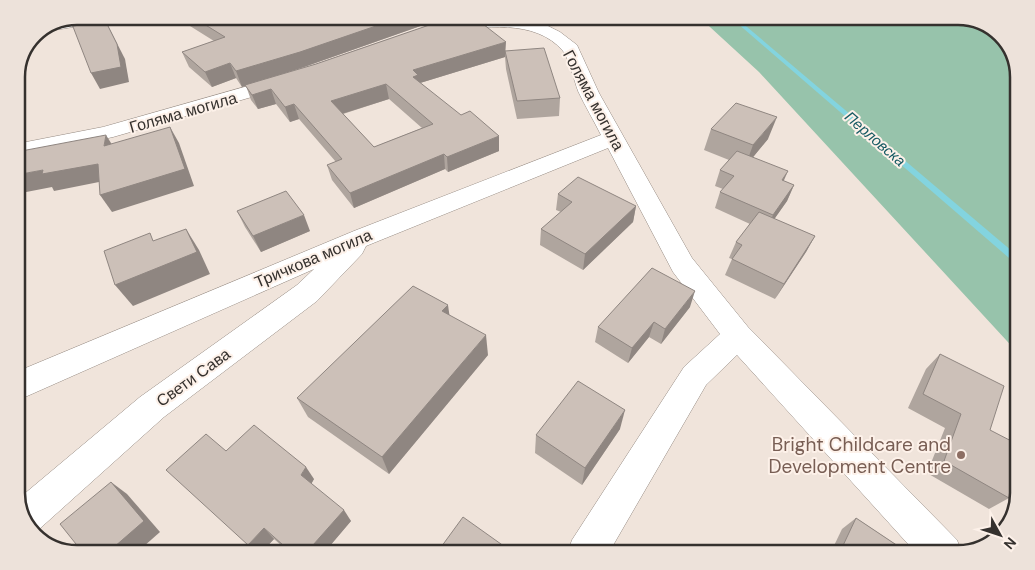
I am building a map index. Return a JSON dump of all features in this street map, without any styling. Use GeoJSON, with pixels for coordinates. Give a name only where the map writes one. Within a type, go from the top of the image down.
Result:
{"type":"FeatureCollection","features":[{"type":"Feature","properties":{"kind":"street","name":"Голяма могила"},"geometry":{"type":"LineString","coordinates":[[428,32],[457,25]]}},
{"type":"Feature","properties":{"kind":"street","name":"Голяма могила"},"geometry":{"type":"LineString","coordinates":[[535,25],[571,49],[589,93],[682,265],[738,336],[935,545]]}},
{"type":"Feature","properties":{"kind":"street","name":"Голяма могила"},"geometry":{"type":"LineString","coordinates":[[25,149],[106,133],[303,76]]}},
{"type":"Feature","properties":{"kind":"street","name":"Тричкова могила"},"geometry":{"type":"LineString","coordinates":[[25,383],[362,236],[614,138]]}},
{"type":"Feature","properties":{"kind":"street","name":"Свети Сава"},"geometry":{"type":"LineString","coordinates":[[29,514],[152,407],[307,293],[362,236]]}},
{"type":"Feature","properties":{"kind":"street"},"geometry":{"type":"LineString","coordinates":[[592,545],[695,376],[738,336]]}},
{"type":"Feature","properties":{"kind":"green space"},"geometry":{"type":"Polygon","coordinates":[[[708,25],[965,25],[981,30],[997,43],[1005,54],[1010,74],[1010,344],[759,72],[708,25]]]}},
{"type":"Feature","properties":{"kind":"building"},"geometry":{"type":"Polygon","coordinates":[[[73,25],[108,25],[117,44],[121,67],[91,73],[73,25]]]}},
{"type":"Feature","properties":{"kind":"building"},"geometry":{"type":"Polygon","coordinates":[[[206,25],[379,25],[300,52],[236,71],[230,63],[205,72],[182,52],[225,37],[206,25]]]}},
{"type":"Feature","properties":{"kind":"building"},"geometry":{"type":"Polygon","coordinates":[[[429,25],[484,25],[506,42],[413,70],[418,75],[413,77],[461,115],[470,111],[499,136],[447,157],[444,154],[350,193],[327,165],[342,159],[294,104],[285,107],[271,89],[252,95],[245,85],[316,64],[429,25]],[[386,84],[331,101],[374,147],[433,124],[386,84]]]}},
{"type":"Feature","properties":{"kind":"building"},"geometry":{"type":"Polygon","coordinates":[[[544,48],[560,98],[517,101],[505,51],[544,48]]]}},
{"type":"Feature","properties":{"kind":"building"},"geometry":{"type":"Polygon","coordinates":[[[736,103],[777,117],[753,145],[711,129],[736,103]]]}},
{"type":"Feature","properties":{"kind":"building"},"geometry":{"type":"Polygon","coordinates":[[[170,127],[185,169],[100,195],[98,164],[42,174],[43,170],[25,173],[25,150],[106,135],[104,146],[170,127]]]}},
{"type":"Feature","properties":{"kind":"building"},"geometry":{"type":"Polygon","coordinates":[[[737,151],[788,171],[782,180],[794,185],[773,215],[720,192],[734,176],[720,170],[737,151]]]}},
{"type":"Feature","properties":{"kind":"building"},"geometry":{"type":"Polygon","coordinates":[[[578,177],[636,206],[585,254],[541,229],[572,202],[558,194],[578,177]]]}},
{"type":"Feature","properties":{"kind":"building"},"geometry":{"type":"Polygon","coordinates":[[[286,191],[304,215],[253,236],[237,211],[286,191]]]}},
{"type":"Feature","properties":{"kind":"building"},"geometry":{"type":"Polygon","coordinates":[[[759,212],[815,236],[784,284],[732,259],[742,245],[736,242],[759,212]]]}},
{"type":"Feature","properties":{"kind":"building"},"geometry":{"type":"Polygon","coordinates":[[[186,229],[197,252],[115,285],[104,251],[150,233],[153,241],[186,229]]]}},
{"type":"Feature","properties":{"kind":"building"},"geometry":{"type":"Polygon","coordinates":[[[652,268],[695,291],[665,329],[654,322],[632,348],[598,327],[652,268]]]}},
{"type":"Feature","properties":{"kind":"building"},"geometry":{"type":"Polygon","coordinates":[[[413,286],[448,305],[442,311],[486,335],[382,457],[297,398],[413,286]]]}},
{"type":"Feature","properties":{"kind":"building"},"geometry":{"type":"Polygon","coordinates":[[[940,354],[1004,386],[990,430],[1010,440],[1009,498],[944,461],[961,414],[923,394],[940,354]]]}},
{"type":"Feature","properties":{"kind":"building"},"geometry":{"type":"Polygon","coordinates":[[[578,381],[625,410],[585,468],[536,435],[578,381]]]}},
{"type":"Feature","properties":{"kind":"building"},"geometry":{"type":"Polygon","coordinates":[[[254,425],[306,467],[301,475],[344,510],[313,545],[283,545],[264,528],[248,545],[166,470],[206,434],[226,451],[254,425]]]}},
{"type":"Feature","properties":{"kind":"building"},"geometry":{"type":"Polygon","coordinates":[[[111,482],[144,521],[116,545],[77,545],[60,524],[111,482]]]}},
{"type":"Feature","properties":{"kind":"building"},"geometry":{"type":"Polygon","coordinates":[[[463,517],[502,545],[443,545],[463,517]]]}},
{"type":"Feature","properties":{"kind":"building"},"geometry":{"type":"Polygon","coordinates":[[[856,518],[896,545],[843,545],[856,518]]]}},
{"type":"Feature","properties":{"kind":"waterway","name":"Перловска"},"geometry":{"type":"LineString","coordinates":[[742,25],[1010,254]]}},
{"type":"Feature","properties":{"kind":"place","name":"Bright Childcare and Development Centre"},"geometry":{"type":"Point","coordinates":[961,455]}}]}
